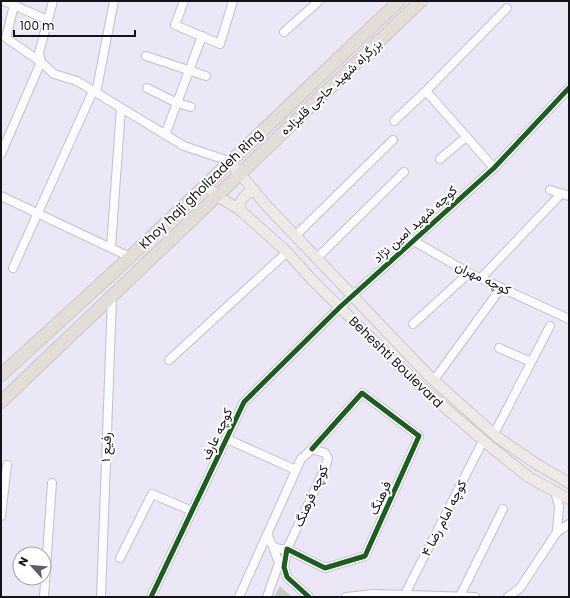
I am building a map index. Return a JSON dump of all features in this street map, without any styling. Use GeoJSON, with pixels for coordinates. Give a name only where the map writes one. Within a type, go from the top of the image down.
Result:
{"type":"FeatureCollection","features":[{"type":"Feature","properties":{"kind":"highway","name":"Khoy haji gholizadeh Ring"},"geometry":{"type":"LineString","coordinates":[[1,375],[6,364],[130,257],[229,161],[399,1]]}},
{"type":"Feature","properties":{"kind":"highway","name":"بزرگراه شهید حاجی قلیزاده"},"geometry":{"type":"LineString","coordinates":[[217,196],[240,172],[421,1]]}},
{"type":"Feature","properties":{"kind":"highway","name":"Khoy haji gholizadeh Ring"},"geometry":{"type":"LineString","coordinates":[[1,402],[217,196]]}},
{"type":"Feature","properties":{"kind":"main road","name":"Beheshti Boulevard"},"geometry":{"type":"LineString","coordinates":[[229,161],[316,259],[434,380],[494,434],[535,464],[569,483]]}},
{"type":"Feature","properties":{"kind":"main road","name":"Beheshti Boulevard"},"geometry":{"type":"LineString","coordinates":[[205,184],[217,196],[239,209],[287,252],[422,388],[483,441],[530,478],[569,499]]}},
{"type":"Feature","properties":{"kind":"main road"},"geometry":{"type":"LineString","coordinates":[[239,209],[240,202],[245,194],[254,190]]}},
{"type":"Feature","properties":{"kind":"street"},"geometry":{"type":"LineString","coordinates":[[4,1],[14,3],[48,20]]}},
{"type":"Feature","properties":{"kind":"street"},"geometry":{"type":"LineString","coordinates":[[1,154],[41,62],[39,53],[53,1]]}},
{"type":"Feature","properties":{"kind":"street"},"geometry":{"type":"LineString","coordinates":[[13,268],[95,92],[114,1]]}},
{"type":"Feature","properties":{"kind":"street"},"geometry":{"type":"LineString","coordinates":[[184,1],[175,25],[220,44],[234,1]]}},
{"type":"Feature","properties":{"kind":"street"},"geometry":{"type":"LineString","coordinates":[[284,32],[319,1]]}},
{"type":"Feature","properties":{"kind":"street"},"geometry":{"type":"LineString","coordinates":[[14,3],[6,38],[41,62],[54,74],[77,82],[184,146],[229,161]]}},
{"type":"Feature","properties":{"kind":"street"},"geometry":{"type":"LineString","coordinates":[[394,121],[426,91],[507,8]]}},
{"type":"Feature","properties":{"kind":"street"},"geometry":{"type":"LineString","coordinates":[[165,134],[202,36]]}},
{"type":"Feature","properties":{"kind":"street"},"geometry":{"type":"LineString","coordinates":[[146,56],[206,76]]}},
{"type":"Feature","properties":{"kind":"street"},"geometry":{"type":"LineString","coordinates":[[147,88],[191,107]]}},
{"type":"Feature","properties":{"kind":"street","name":"کوچه شهید امین نژاد"},"geometry":{"type":"LineString","coordinates":[[340,307],[412,240],[494,168],[569,88]]}},
{"type":"Feature","properties":{"kind":"street"},"geometry":{"type":"LineString","coordinates":[[426,91],[494,168]]}},
{"type":"Feature","properties":{"kind":"street"},"geometry":{"type":"LineString","coordinates":[[111,247],[121,108]]}},
{"type":"Feature","properties":{"kind":"street"},"geometry":{"type":"LineString","coordinates":[[440,159],[466,137]]}},
{"type":"Feature","properties":{"kind":"street"},"geometry":{"type":"LineString","coordinates":[[295,236],[393,140]]}},
{"type":"Feature","properties":{"kind":"street"},"geometry":{"type":"LineString","coordinates":[[316,259],[404,172]]}},
{"type":"Feature","properties":{"kind":"street"},"geometry":{"type":"LineString","coordinates":[[481,278],[565,195],[550,190]]}},
{"type":"Feature","properties":{"kind":"street"},"geometry":{"type":"LineString","coordinates":[[1,196],[39,211],[130,257]]}},
{"type":"Feature","properties":{"kind":"street","name":"کوچه مهران"},"geometry":{"type":"LineString","coordinates":[[412,240],[469,273],[569,319]]}},
{"type":"Feature","properties":{"kind":"street"},"geometry":{"type":"LineString","coordinates":[[169,360],[287,252]]}},
{"type":"Feature","properties":{"kind":"street"},"geometry":{"type":"LineString","coordinates":[[413,324],[469,273]]}},
{"type":"Feature","properties":{"kind":"street"},"geometry":{"type":"LineString","coordinates":[[434,380],[502,288]]}},
{"type":"Feature","properties":{"kind":"street","name":"رفیع ۱"},"geometry":{"type":"LineString","coordinates":[[101,597],[112,297]]}},
{"type":"Feature","properties":{"kind":"street","name":"کوچه عارف"},"geometry":{"type":"LineString","coordinates":[[151,597],[244,402],[340,307]]}},
{"type":"Feature","properties":{"kind":"street"},"geometry":{"type":"LineString","coordinates":[[494,434],[550,326]]}},
{"type":"Feature","properties":{"kind":"street"},"geometry":{"type":"LineString","coordinates":[[500,348],[532,362]]}},
{"type":"Feature","properties":{"kind":"street","name":"فرهنگ"},"geometry":{"type":"LineString","coordinates":[[287,549],[325,568],[365,556],[419,436],[362,393],[312,449]]}},
{"type":"Feature","properties":{"kind":"street"},"geometry":{"type":"LineString","coordinates":[[227,439],[296,470]]}},
{"type":"Feature","properties":{"kind":"street","name":"کوچه امام رضا ۴"},"geometry":{"type":"LineString","coordinates":[[405,594],[483,441]]}},
{"type":"Feature","properties":{"kind":"street","name":"کوچه فرهنگ"},"geometry":{"type":"LineString","coordinates":[[239,597],[301,459],[312,449],[326,453],[328,458],[287,549]]}},
{"type":"Feature","properties":{"kind":"street"},"geometry":{"type":"LineString","coordinates":[[1,516],[7,464]]}},
{"type":"Feature","properties":{"kind":"street"},"geometry":{"type":"LineString","coordinates":[[44,597],[52,483]]}},
{"type":"Feature","properties":{"kind":"street"},"geometry":{"type":"LineString","coordinates":[[555,491],[559,506],[557,532]]}},
{"type":"Feature","properties":{"kind":"street"},"geometry":{"type":"LineString","coordinates":[[120,558],[152,494],[192,511]]}},
{"type":"Feature","properties":{"kind":"street"},"geometry":{"type":"LineString","coordinates":[[460,596],[503,509]]}},
{"type":"Feature","properties":{"kind":"street"},"geometry":{"type":"LineString","coordinates":[[508,597],[520,588],[557,532],[569,524]]}},
{"type":"Feature","properties":{"kind":"street"},"geometry":{"type":"LineString","coordinates":[[267,597],[279,563],[273,547],[269,543],[268,534]]}},
{"type":"Feature","properties":{"kind":"street"},"geometry":{"type":"LineString","coordinates":[[273,547],[287,549],[284,567],[287,577],[309,597]]}},
{"type":"Feature","properties":{"kind":"street"},"geometry":{"type":"LineString","coordinates":[[346,597],[374,594],[475,597]]}},
{"type":"Feature","properties":{"kind":"green space"},"geometry":{"type":"Polygon","coordinates":[[[280,586],[292,597],[274,597],[280,586]]]}},
{"type":"Feature","properties":{"kind":"cycle path"},"geometry":{"type":"LineString","coordinates":[[151,597],[244,402],[340,307],[494,168],[569,88]]}},
{"type":"Feature","properties":{"kind":"cycle path"},"geometry":{"type":"LineString","coordinates":[[309,597],[287,577],[284,567],[287,549],[325,568],[365,556],[419,436],[362,393],[312,449]]}}]}
